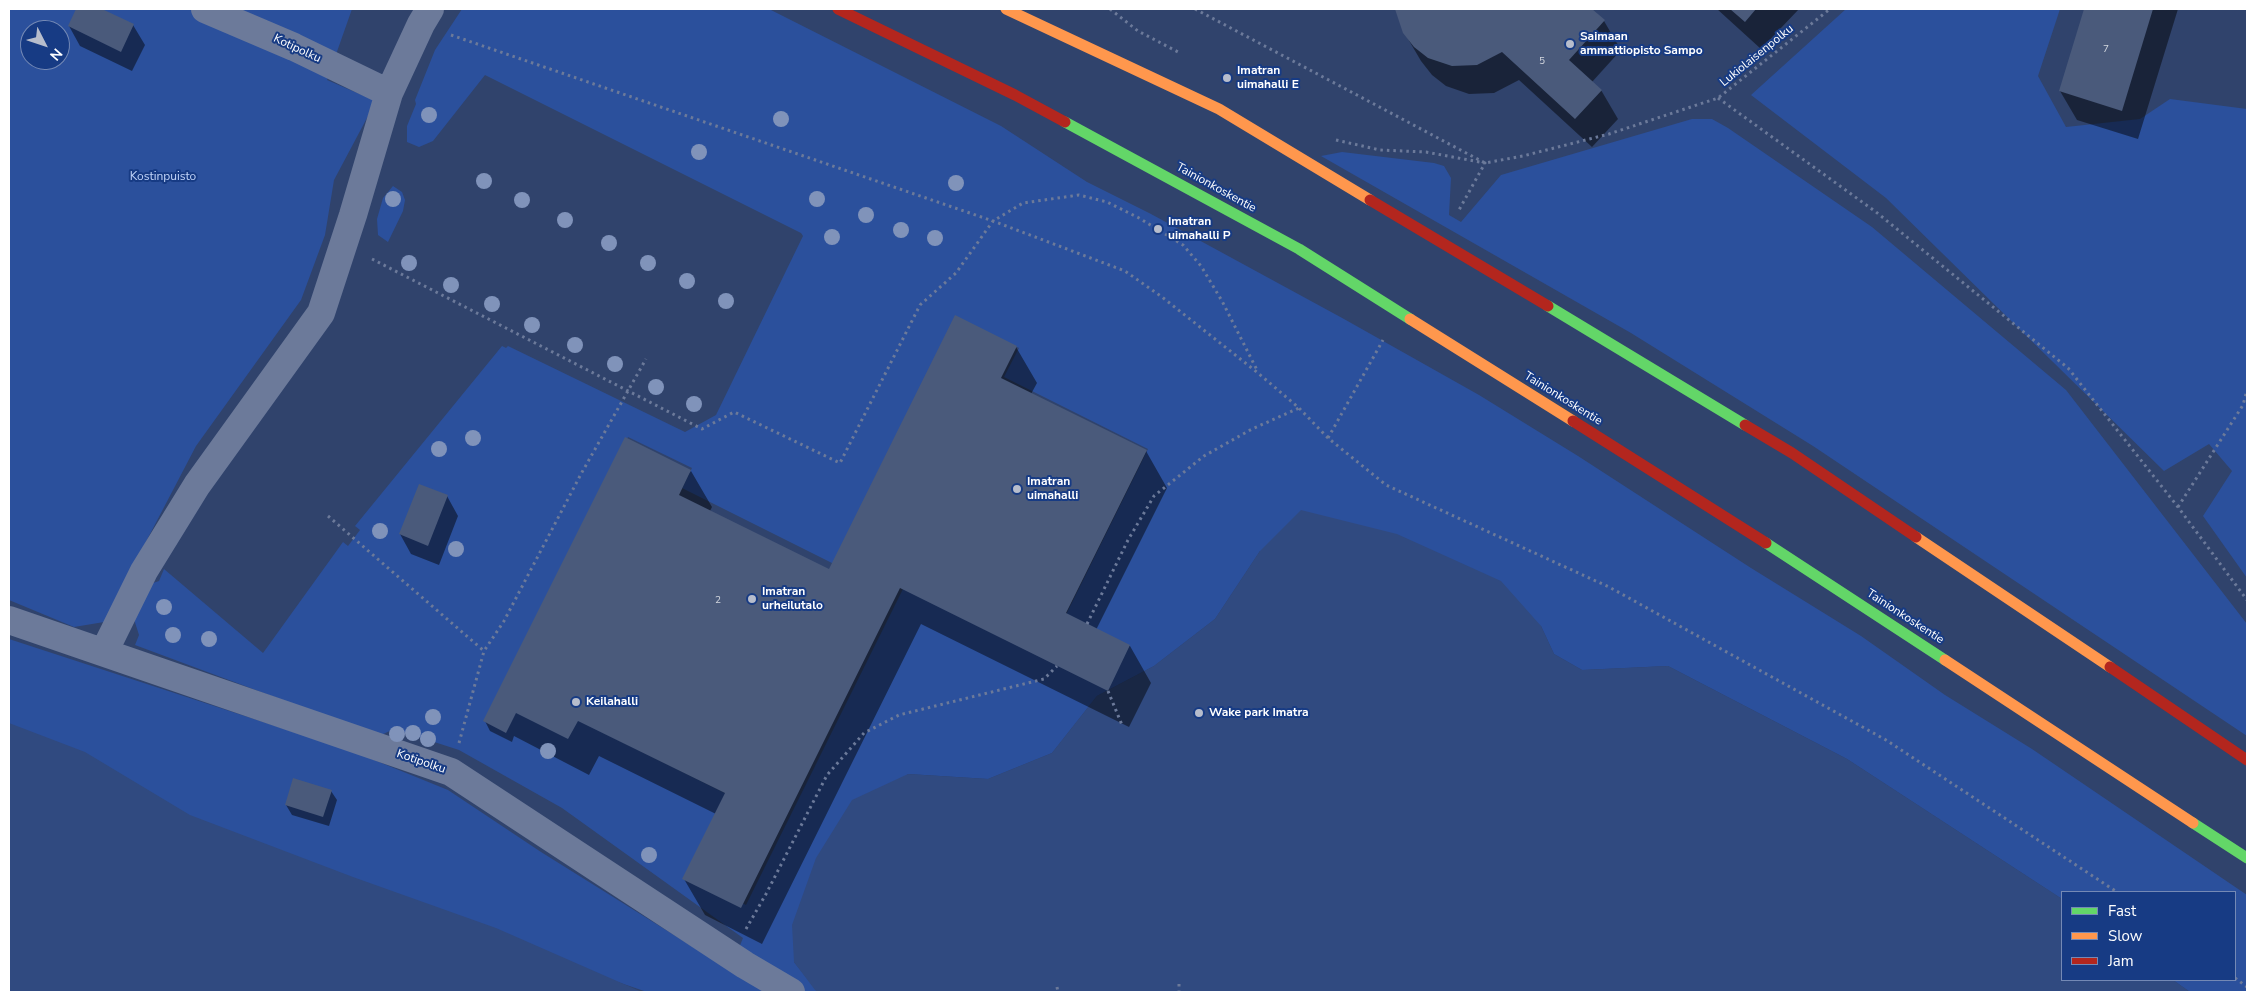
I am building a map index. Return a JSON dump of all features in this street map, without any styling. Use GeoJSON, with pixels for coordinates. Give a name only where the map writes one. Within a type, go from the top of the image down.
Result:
{"type":"FeatureCollection","features":[{"type":"Feature","properties":{"kind":"main road","name":"Tainionkoskentie"},"geometry":{"type":"LineString","coordinates":[[838,9],[1015,95],[1299,249],[1747,530],[2247,858]]}},
{"type":"Feature","properties":{"kind":"main road"},"geometry":{"type":"LineString","coordinates":[[1006,9],[1219,109],[1792,453],[2247,760]]}},
{"type":"Feature","properties":{"kind":"street","name":"Kotipolku"},"geometry":{"type":"LineString","coordinates":[[205,9],[294,47],[389,93]]}},
{"type":"Feature","properties":{"kind":"street"},"geometry":{"type":"LineString","coordinates":[[104,652],[144,571],[197,485],[321,313],[353,215],[389,93],[426,16]]}},
{"type":"Feature","properties":{"kind":"street","name":"Kotipolku"},"geometry":{"type":"LineString","coordinates":[[9,620],[451,772],[737,960],[791,992]]}},
{"type":"Feature","properties":{"kind":"path"},"geometry":{"type":"LineString","coordinates":[[1110,9],[1138,30],[1186,56]]}},
{"type":"Feature","properties":{"kind":"path"},"geometry":{"type":"LineString","coordinates":[[1195,9],[1485,163]]}},
{"type":"Feature","properties":{"kind":"path","name":"Lukiolaisenpolku"},"geometry":{"type":"LineString","coordinates":[[1718,98],[1830,9]]}},
{"type":"Feature","properties":{"kind":"path"},"geometry":{"type":"LineString","coordinates":[[426,16],[994,221],[1125,271],[1162,296],[1258,373],[1299,408],[1328,438],[1386,485],[1609,587],[1886,740],[2090,872],[2116,891]]}},
{"type":"Feature","properties":{"kind":"path"},"geometry":{"type":"LineString","coordinates":[[1329,139],[1380,150],[1426,152],[1485,163],[1523,156],[1608,134],[1718,98],[1876,212],[2068,368],[2178,507],[2247,600]]}},
{"type":"Feature","properties":{"kind":"path"},"geometry":{"type":"LineString","coordinates":[[1459,210],[1485,163]]}},
{"type":"Feature","properties":{"kind":"path"},"geometry":{"type":"LineString","coordinates":[[370,257],[376,263],[702,429],[734,412],[840,463],[920,305],[956,273],[994,221],[1022,203],[1079,195],[1107,202],[1139,218],[1183,245],[1201,266],[1222,301],[1258,373]]}},
{"type":"Feature","properties":{"kind":"path"},"geometry":{"type":"LineString","coordinates":[[1328,438],[1383,340]]}},
{"type":"Feature","properties":{"kind":"path"},"geometry":{"type":"LineString","coordinates":[[451,772],[484,650],[504,620],[581,474],[646,359]]}},
{"type":"Feature","properties":{"kind":"path"},"geometry":{"type":"LineString","coordinates":[[2178,507],[2243,405],[2247,390]]}},
{"type":"Feature","properties":{"kind":"path"},"geometry":{"type":"LineString","coordinates":[[1087,624],[1128,540],[1154,496],[1204,456],[1252,429],[1299,408]]}},
{"type":"Feature","properties":{"kind":"path"},"geometry":{"type":"LineString","coordinates":[[328,516],[484,650]]}},
{"type":"Feature","properties":{"kind":"path"},"geometry":{"type":"LineString","coordinates":[[737,960],[766,894],[827,775],[864,733],[899,715],[1044,678],[1057,666]]}},
{"type":"Feature","properties":{"kind":"path"},"geometry":{"type":"LineString","coordinates":[[1108,691],[1122,725]]}},
{"type":"Feature","properties":{"kind":"path"},"geometry":{"type":"LineString","coordinates":[[2236,979],[2247,987]]}},
{"type":"Feature","properties":{"kind":"path"},"geometry":{"type":"LineString","coordinates":[[1179,984],[1179,992]]}},
{"type":"Feature","properties":{"kind":"path"},"geometry":{"type":"LineString","coordinates":[[1057,987],[1058,992]]}},
{"type":"Feature","properties":{"kind":"green space","name":"Kostinpuisto"},"geometry":{"type":"Polygon","coordinates":[[[9,9],[352,9],[327,80],[376,101],[334,180],[325,235],[301,300],[196,446],[104,622],[74,627],[9,600],[9,9]]]}},
{"type":"Feature","properties":{"kind":"green space"},"geometry":{"type":"Polygon","coordinates":[[[462,9],[769,9],[1001,126],[1087,182],[1151,214],[1479,395],[1861,636],[1945,695],[2032,749],[2247,895],[2247,992],[2190,992],[2174,981],[2236,981],[2236,891],[2061,891],[2061,898],[1847,759],[1668,666],[1582,670],[1554,654],[1541,626],[1260,551],[1215,619],[1154,666],[1097,696],[1052,753],[988,779],[908,774],[794,962],[818,992],[647,992],[456,927],[266,856],[9,731],[9,639],[352,751],[448,790],[541,852],[730,970],[743,938],[562,808],[459,750],[394,729],[379,736],[135,645],[139,635],[133,616],[147,585],[159,581],[164,569],[263,653],[343,542],[348,546],[360,530],[355,526],[502,346],[506,348],[508,346],[685,432],[716,415],[803,236],[801,233],[485,75],[433,141],[419,147],[407,142],[407,126],[416,104],[415,100],[435,50],[462,9]],[[959,319],[836,565],[682,488],[692,468],[628,437],[505,684],[743,802],[703,883],[746,905],[904,587],[1045,657],[1148,449],[1004,377],[1019,348],[959,319]]]}},
{"type":"Feature","properties":{"kind":"green space"},"geometry":{"type":"Polygon","coordinates":[[[1846,9],[2060,9],[2038,76],[2066,127],[2140,119],[2170,99],[2247,109],[2247,578],[2203,516],[2232,471],[2209,444],[2164,471],[1886,198],[1751,95],[1846,9]]]}},
{"type":"Feature","properties":{"kind":"green space"},"geometry":{"type":"Polygon","coordinates":[[[1692,119],[1712,119],[1728,128],[1872,227],[2066,390],[2247,624],[2247,736],[1813,446],[1631,333],[1321,156],[1342,152],[1434,163],[1444,166],[1451,178],[1449,215],[1461,222],[1501,175],[1692,119]]]}},
{"type":"Feature","properties":{"kind":"green space"},"geometry":{"type":"Polygon","coordinates":[[[393,186],[402,192],[405,200],[403,211],[388,242],[378,235],[377,219],[383,198],[393,186]]]}},
{"type":"Feature","properties":{"kind":"shaded area"},"geometry":{"type":"Polygon","coordinates":[[[1301,510],[1397,534],[1501,581],[1541,626],[1554,654],[1582,670],[1668,666],[1847,759],[2061,898],[2061,981],[2174,981],[2190,992],[818,992],[815,990],[794,962],[792,925],[816,858],[852,800],[908,774],[988,779],[1052,753],[1097,696],[1154,666],[1215,619],[1260,551],[1301,510]]]}},
{"type":"Feature","properties":{"kind":"shaded area"},"geometry":{"type":"Polygon","coordinates":[[[9,723],[85,752],[190,815],[353,877],[496,928],[642,992],[9,992],[9,723]]]}},
{"type":"Feature","properties":{"kind":"building"},"geometry":{"type":"Polygon","coordinates":[[[76,9],[102,9],[134,24],[121,52],[70,27],[70,22],[76,9]]]}},
{"type":"Feature","properties":{"kind":"building"},"geometry":{"type":"Polygon","coordinates":[[[1395,9],[1592,9],[1605,20],[1569,60],[1602,90],[1575,119],[1502,52],[1477,65],[1452,66],[1428,58],[1414,47],[1403,33],[1395,9]]]}},
{"type":"Feature","properties":{"kind":"building"},"geometry":{"type":"Polygon","coordinates":[[[1730,9],[1756,9],[1745,22],[1730,9]]]}},
{"type":"Feature","properties":{"kind":"building"},"geometry":{"type":"Polygon","coordinates":[[[2084,9],[2153,9],[2122,111],[2059,91],[2084,9]]]}},
{"type":"Feature","properties":{"kind":"building"},"geometry":{"type":"Polygon","coordinates":[[[955,315],[1017,346],[1001,378],[1147,450],[1066,613],[1130,645],[1108,691],[900,588],[741,908],[682,879],[725,793],[578,721],[568,739],[516,713],[506,733],[483,721],[625,437],[691,470],[679,495],[829,569],[955,315]]]}},
{"type":"Feature","properties":{"kind":"building"},"geometry":{"type":"Polygon","coordinates":[[[419,484],[448,495],[428,546],[399,534],[419,484]]]}},
{"type":"Feature","properties":{"kind":"building"},"geometry":{"type":"Polygon","coordinates":[[[293,778],[332,790],[323,817],[285,805],[293,778]]]}},
{"type":"Feature","properties":{"kind":"traffic: fast"},"geometry":{"type":"LineString","coordinates":[[1065,122],[1299,249],[1410,319]]}},
{"type":"Feature","properties":{"kind":"traffic: fast"},"geometry":{"type":"LineString","coordinates":[[1548,306],[1745,425]]}},
{"type":"Feature","properties":{"kind":"traffic: fast"},"geometry":{"type":"LineString","coordinates":[[1766,543],[1945,660]]}},
{"type":"Feature","properties":{"kind":"traffic: fast"},"geometry":{"type":"LineString","coordinates":[[2193,823],[2247,858]]}},
{"type":"Feature","properties":{"kind":"traffic: slow"},"geometry":{"type":"LineString","coordinates":[[1006,9],[1219,109],[1370,200]]}},
{"type":"Feature","properties":{"kind":"traffic: slow"},"geometry":{"type":"LineString","coordinates":[[1410,319],[1573,421]]}},
{"type":"Feature","properties":{"kind":"traffic: slow"},"geometry":{"type":"LineString","coordinates":[[1916,537],[2110,667]]}},
{"type":"Feature","properties":{"kind":"traffic: slow"},"geometry":{"type":"LineString","coordinates":[[1945,660],[2193,823]]}},
{"type":"Feature","properties":{"kind":"traffic: jam"},"geometry":{"type":"LineString","coordinates":[[838,9],[1015,95],[1065,122]]}},
{"type":"Feature","properties":{"kind":"traffic: jam"},"geometry":{"type":"LineString","coordinates":[[1370,200],[1548,306]]}},
{"type":"Feature","properties":{"kind":"traffic: jam"},"geometry":{"type":"LineString","coordinates":[[1573,421],[1766,543]]}},
{"type":"Feature","properties":{"kind":"traffic: jam"},"geometry":{"type":"LineString","coordinates":[[1745,425],[1792,453],[1916,537]]}},
{"type":"Feature","properties":{"kind":"traffic: jam"},"geometry":{"type":"LineString","coordinates":[[2110,667],[2247,760]]}},
{"type":"Feature","properties":{"kind":"place","name":"Saimaan ammattiopisto Sampo"},"geometry":{"type":"Point","coordinates":[1570,44]}},
{"type":"Feature","properties":{"kind":"place","name":"Imatran uimahalli E"},"geometry":{"type":"Point","coordinates":[1227,78]}},
{"type":"Feature","properties":{"kind":"place","name":"Imatran uimahalli P"},"geometry":{"type":"Point","coordinates":[1158,229]}},
{"type":"Feature","properties":{"kind":"place","name":"Imatran uimahalli"},"geometry":{"type":"Point","coordinates":[1017,489]}},
{"type":"Feature","properties":{"kind":"place","name":"Imatran urheilutalo"},"geometry":{"type":"Point","coordinates":[752,599]}},
{"type":"Feature","properties":{"kind":"place","name":"Keilahalli"},"geometry":{"type":"Point","coordinates":[576,702]}},
{"type":"Feature","properties":{"kind":"place","name":"Wake park Imatra"},"geometry":{"type":"Point","coordinates":[1199,713]}}]}
